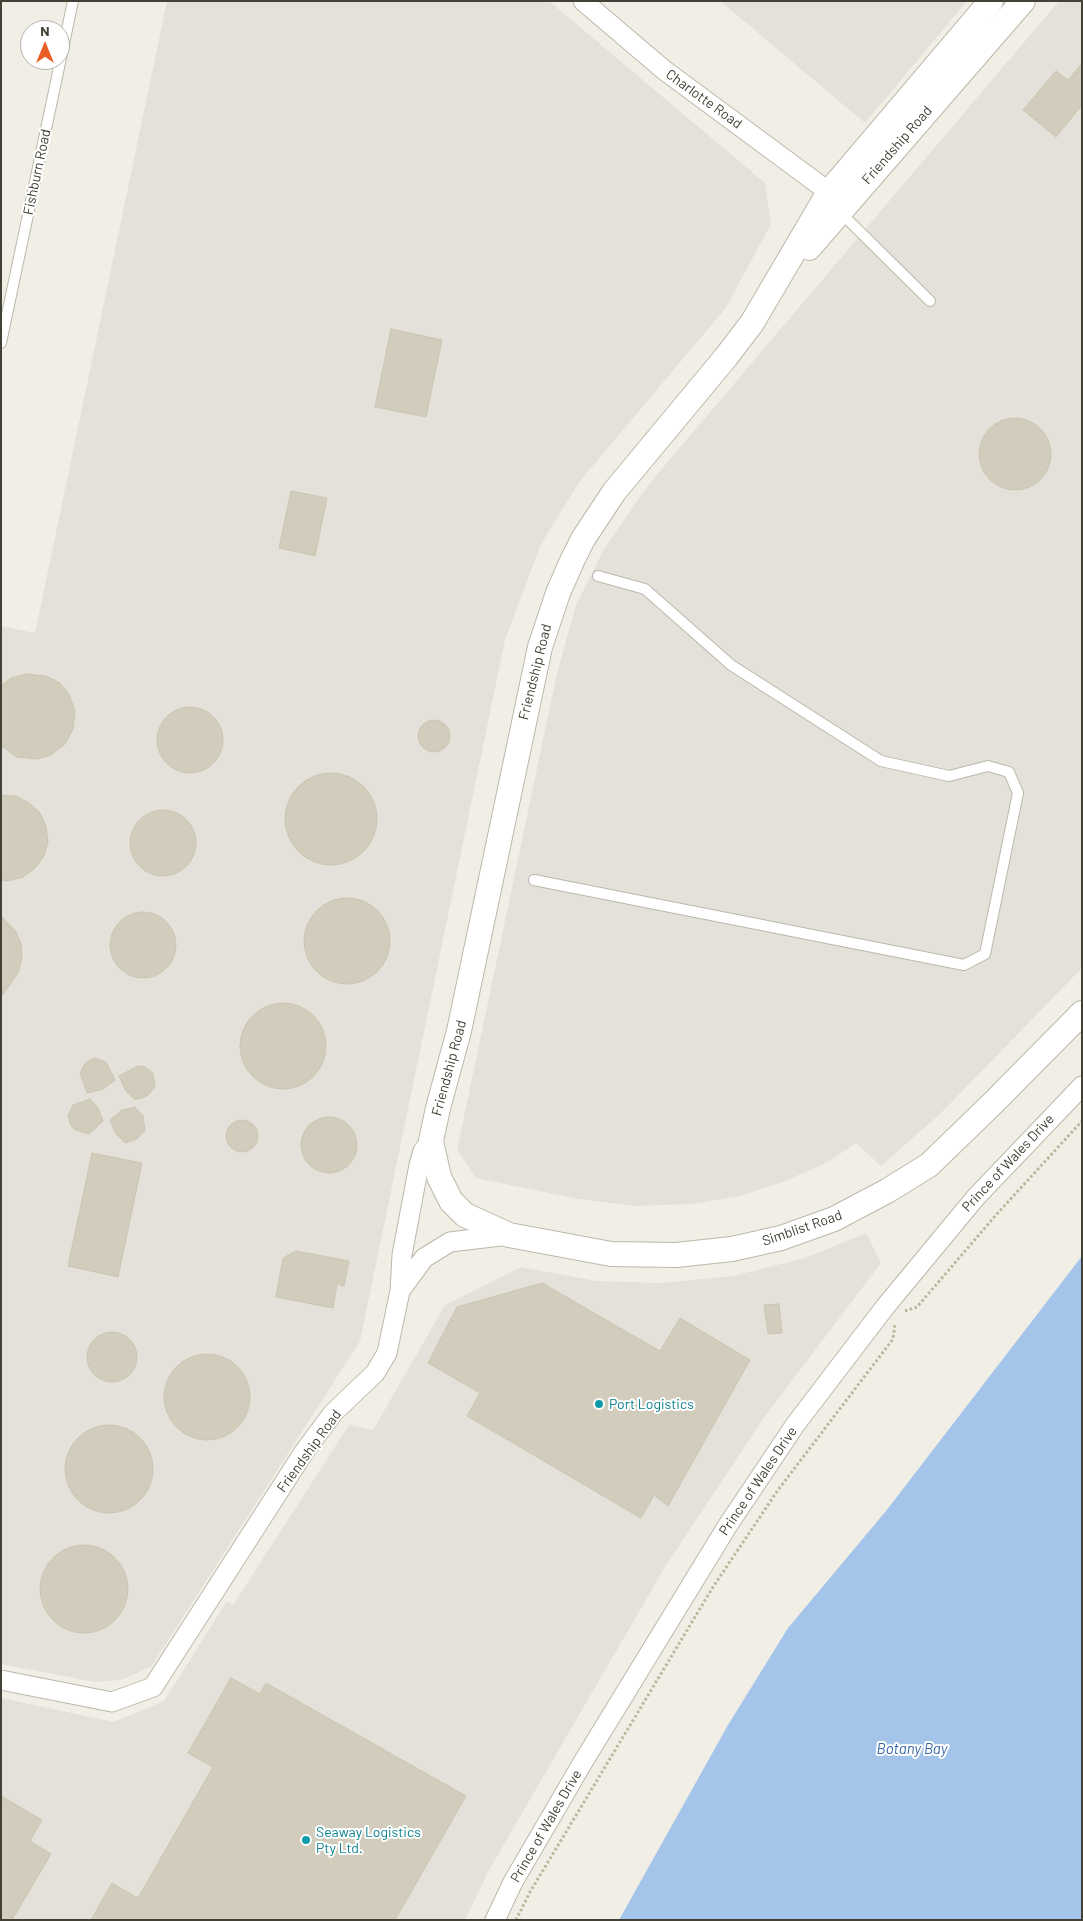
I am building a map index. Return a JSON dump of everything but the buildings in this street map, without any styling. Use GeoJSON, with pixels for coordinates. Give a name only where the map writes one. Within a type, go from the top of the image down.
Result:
{"type":"FeatureCollection","features":[{"type":"Feature","properties":{"kind":"street","name":"Charlotte Road"},"geometry":{"type":"LineString","coordinates":[[583,1],[664,70],[834,202]]}},
{"type":"Feature","properties":{"kind":"street","name":"Friendship Road"},"geometry":{"type":"LineString","coordinates":[[1,1680],[112,1702],[153,1687],[304,1452],[333,1414],[375,1373],[386,1353],[400,1291],[402,1255],[419,1165],[423,1151],[431,1141],[438,1108],[460,1030],[527,697],[540,647],[558,593],[583,539],[614,492],[726,357],[834,202],[991,1]]}},
{"type":"Feature","properties":{"kind":"street","name":"Friendship Road"},"geometry":{"type":"LineString","coordinates":[[834,202],[1023,1]]}},
{"type":"Feature","properties":{"kind":"street","name":"Simblist Road"},"geometry":{"type":"LineString","coordinates":[[431,1141],[439,1177],[451,1201],[465,1215],[509,1235],[611,1254],[676,1255],[732,1249],[781,1238],[834,1219],[887,1191],[929,1165],[1082,1012]]}},
{"type":"Feature","properties":{"kind":"street","name":"Prince of Wales Drive"},"geometry":{"type":"LineString","coordinates":[[495,1920],[513,1882],[593,1745],[728,1525],[795,1425],[885,1307],[976,1197],[1082,1086]]}},
{"type":"Feature","properties":{"kind":"street","name":"Simblist Road"},"geometry":{"type":"LineString","coordinates":[[400,1291],[424,1258],[437,1248],[461,1239],[509,1235]]}},
{"type":"Feature","properties":{"kind":"lane","name":"Fishburn Road"},"geometry":{"type":"LineString","coordinates":[[1,343],[73,1]]}},
{"type":"Feature","properties":{"kind":"lane"},"geometry":{"type":"LineString","coordinates":[[834,202],[930,301]]}},
{"type":"Feature","properties":{"kind":"lane"},"geometry":{"type":"LineString","coordinates":[[534,880],[964,965],[985,954],[1018,793],[1009,772],[988,766],[949,776],[881,761],[731,665],[646,589],[598,576]]}},
{"type":"Feature","properties":{"kind":"path"},"geometry":{"type":"LineString","coordinates":[[516,1920],[530,1892],[713,1587],[778,1490],[894,1339],[894,1326],[906,1310],[917,1308],[996,1215],[1082,1121]]}},
{"type":"Feature","properties":{"kind":"shaded area"},"geometry":{"type":"Polygon","coordinates":[[[167,1],[549,1],[765,183],[771,224],[725,309],[580,481],[541,544],[505,640],[360,1341],[151,1667],[121,1680],[95,1682],[1,1664],[1,626],[35,633],[167,1]]]}},
{"type":"Feature","properties":{"kind":"shaded area"},"geometry":{"type":"Polygon","coordinates":[[[720,1],[967,1],[865,123],[720,1]]]}},
{"type":"Feature","properties":{"kind":"shaded area"},"geometry":{"type":"Polygon","coordinates":[[[1059,1],[1082,1],[1082,968],[939,1115],[881,1166],[856,1143],[828,1162],[783,1182],[740,1196],[694,1204],[635,1206],[579,1199],[476,1178],[457,1150],[557,673],[576,605],[604,549],[649,484],[1059,1]]]}},
{"type":"Feature","properties":{"kind":"shaded area"},"geometry":{"type":"Polygon","coordinates":[[[866,1233],[881,1263],[763,1419],[665,1567],[489,1870],[465,1920],[1,1920],[1,1698],[114,1722],[164,1701],[227,1601],[233,1605],[349,1425],[373,1430],[445,1305],[521,1267],[596,1281],[662,1283],[733,1276],[805,1258],[866,1233]]]}},
{"type":"Feature","properties":{"kind":"water","name":"Botany Bay"},"geometry":{"type":"Polygon","coordinates":[[[1082,1256],[1082,1920],[619,1920],[728,1725],[788,1628],[886,1511],[1082,1256]]]}},
{"type":"Feature","properties":{"kind":"place","name":"Port Logistics"},"geometry":{"type":"Point","coordinates":[599,1404]}},
{"type":"Feature","properties":{"kind":"place","name":"Seaway Logistics Pty Ltd."},"geometry":{"type":"Point","coordinates":[306,1840]}}]}
